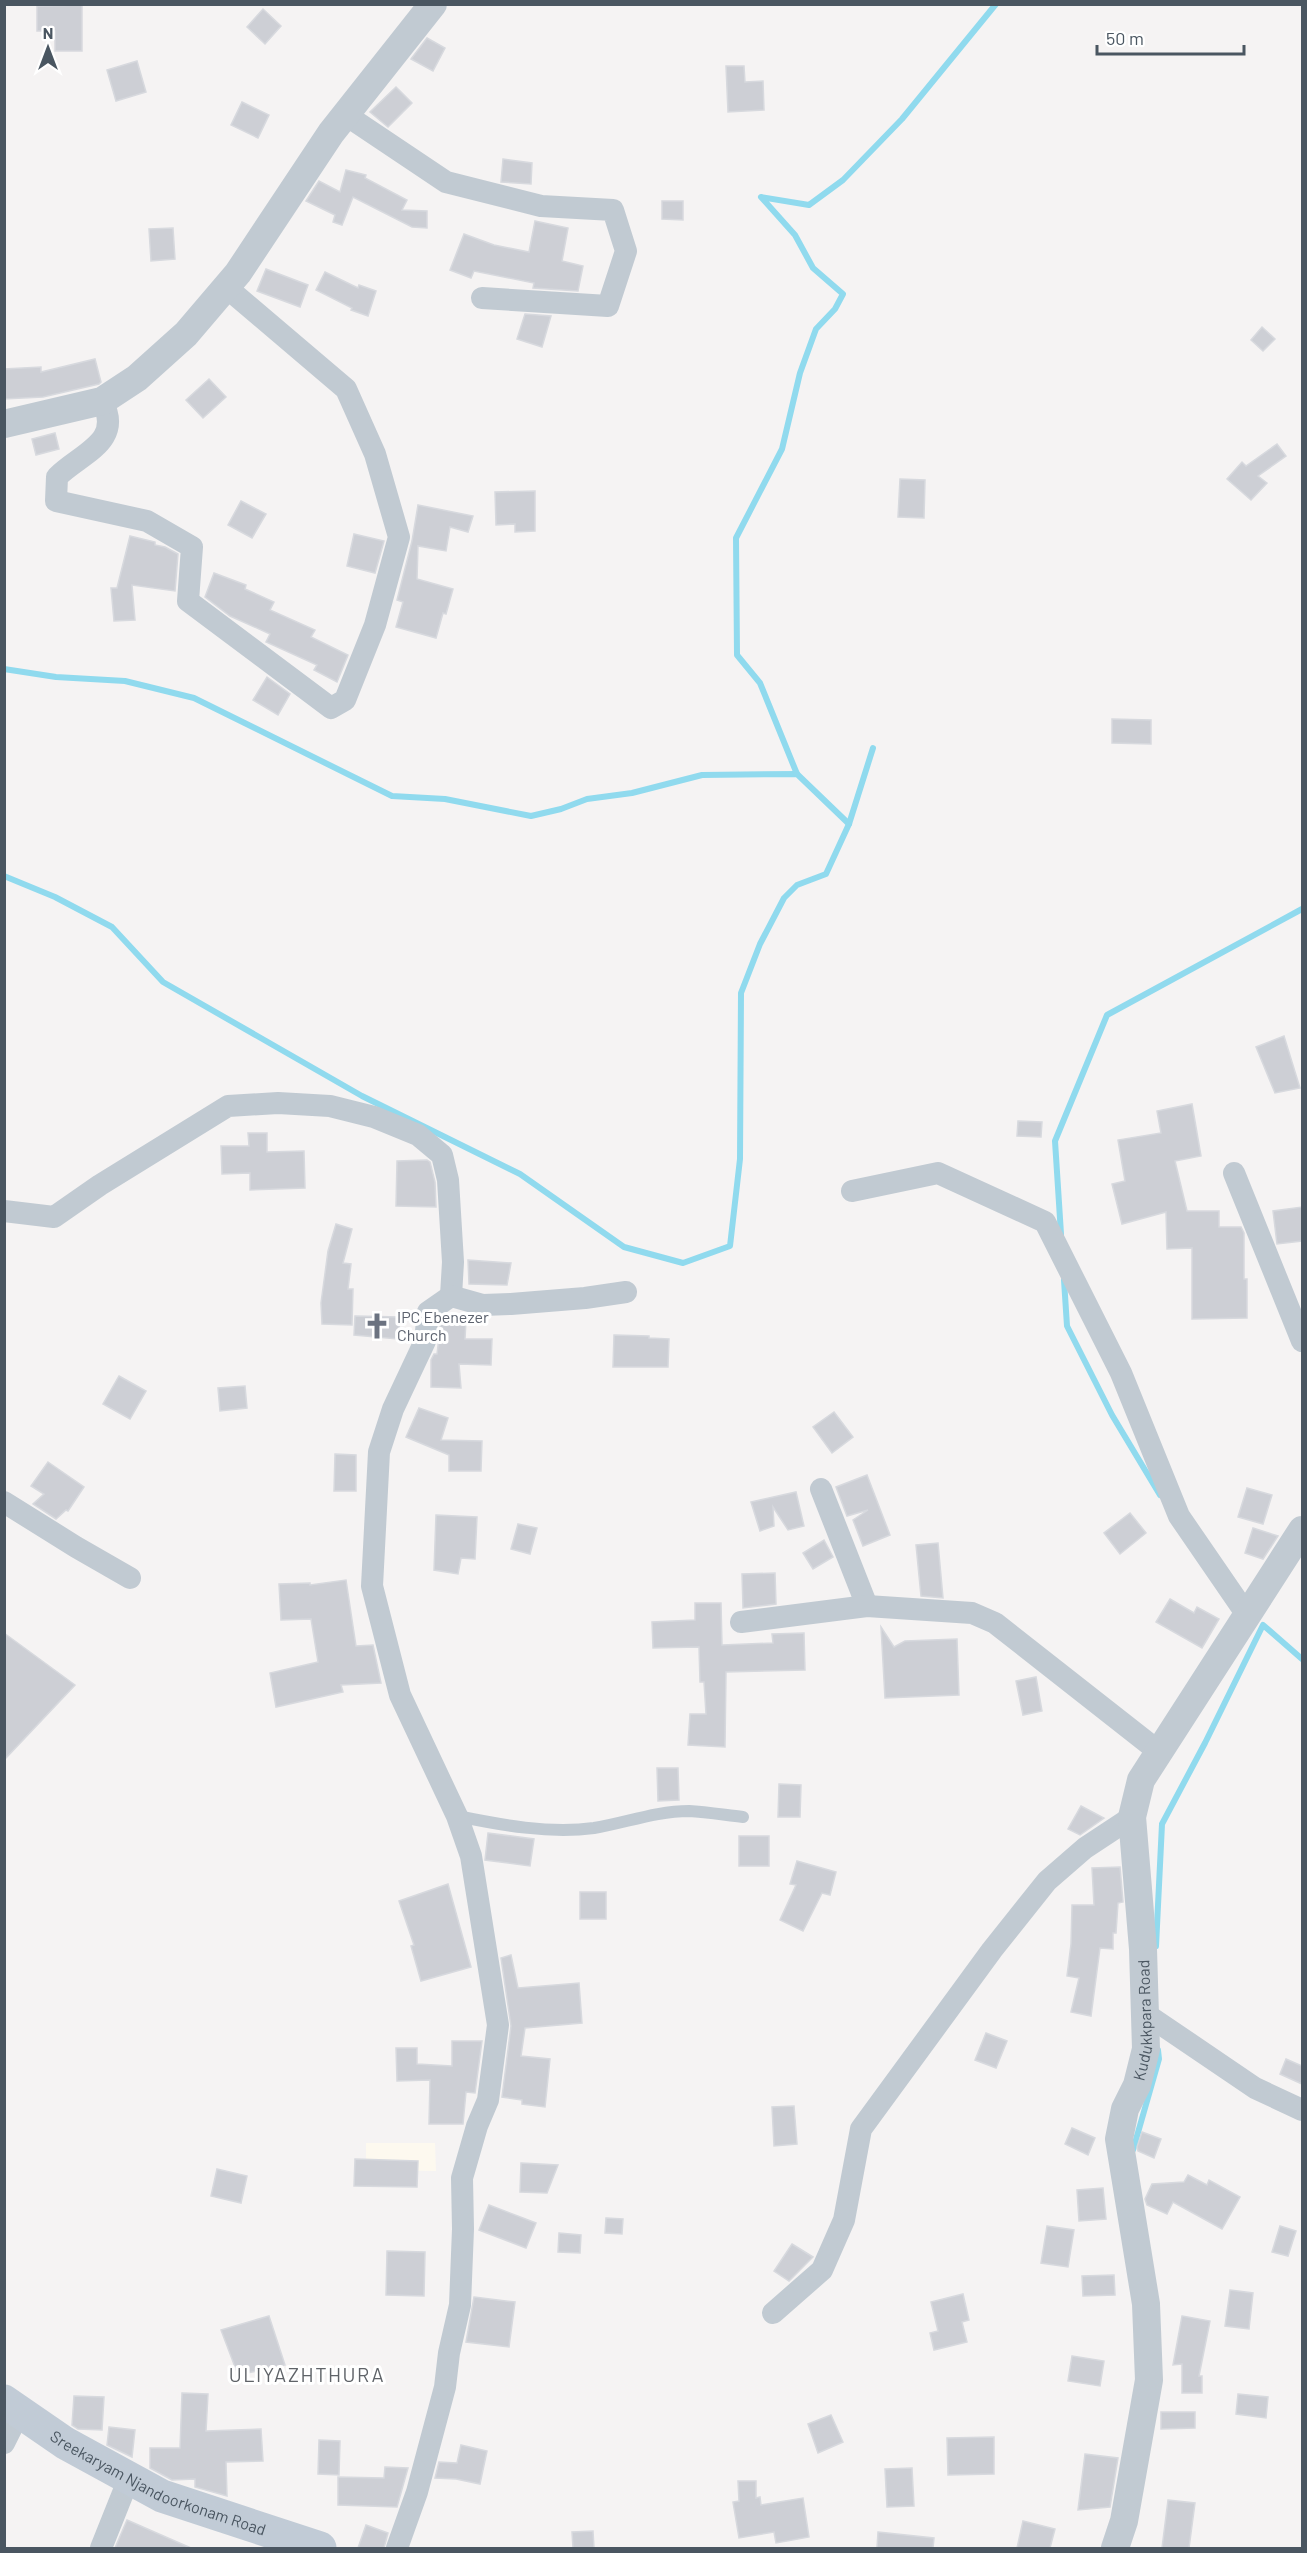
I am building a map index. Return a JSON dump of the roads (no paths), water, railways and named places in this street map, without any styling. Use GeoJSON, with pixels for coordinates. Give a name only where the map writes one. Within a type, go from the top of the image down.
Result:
{"type":"FeatureCollection","features":[{"type":"Feature","properties":{"kind":"main road","name":"Sreekaryam Njandoorkonam Road"},"geometry":{"type":"LineString","coordinates":[[12,2407],[65,2444],[162,2496],[320,2548]]}},
{"type":"Feature","properties":{"kind":"street"},"geometry":{"type":"LineString","coordinates":[[4,424],[102,401],[137,378],[186,334],[238,273],[331,133],[433,4]]}},
{"type":"Feature","properties":{"kind":"street"},"geometry":{"type":"LineString","coordinates":[[346,115],[446,182],[541,206],[613,210],[626,252],[608,306],[482,298]]}},
{"type":"Feature","properties":{"kind":"street"},"geometry":{"type":"LineString","coordinates":[[102,401],[110,424],[94,449],[70,464],[57,477],[56,501],[147,521],[192,547],[188,601],[331,708],[345,700],[375,625],[399,537],[375,454],[346,389],[226,287]]}},
{"type":"Feature","properties":{"kind":"street"},"geometry":{"type":"LineString","coordinates":[[4,1211],[54,1217],[100,1185],[228,1106],[278,1103],[330,1106],[374,1117],[418,1136],[442,1155],[448,1180],[453,1262],[451,1296]]}},
{"type":"Feature","properties":{"kind":"street"},"geometry":{"type":"LineString","coordinates":[[852,1191],[938,1173],[1045,1222],[1121,1373],[1179,1516],[1247,1616]]}},
{"type":"Feature","properties":{"kind":"street"},"geometry":{"type":"LineString","coordinates":[[1234,1173],[1302,1341]]}},
{"type":"Feature","properties":{"kind":"street"},"geometry":{"type":"LineString","coordinates":[[451,1296],[483,1305],[585,1298],[626,1292]]}},
{"type":"Feature","properties":{"kind":"street"},"geometry":{"type":"LineString","coordinates":[[397,2548],[417,2492],[445,2387],[449,2352],[460,2305],[464,2229],[462,2178],[477,2126],[488,2100],[498,2025],[471,1856],[457,1816],[400,1695],[372,1586],[379,1452],[393,1409],[425,1341],[428,1312],[451,1296]]}},
{"type":"Feature","properties":{"kind":"street"},"geometry":{"type":"LineString","coordinates":[[821,1489],[867,1606]]}},
{"type":"Feature","properties":{"kind":"street"},"geometry":{"type":"LineString","coordinates":[[4,1502],[130,1578]]}},
{"type":"Feature","properties":{"kind":"street","name":"Kudukkpara Road"},"geometry":{"type":"LineString","coordinates":[[1115,2548],[1124,2522],[1149,2380],[1146,2304],[1119,2139],[1125,2109],[1137,2085],[1146,2049],[1146,2014],[1132,1817],[1141,1780],[1158,1751],[1302,1530]]}},
{"type":"Feature","properties":{"kind":"street"},"geometry":{"type":"LineString","coordinates":[[741,1622],[867,1606],[972,1612],[995,1623],[1158,1751]]}},
{"type":"Feature","properties":{"kind":"street"},"geometry":{"type":"LineString","coordinates":[[773,2313],[822,2270],[844,2220],[861,2128],[992,1950],[1047,1881],[1085,1848],[1132,1817]]}},
{"type":"Feature","properties":{"kind":"street"},"geometry":{"type":"LineString","coordinates":[[1146,2014],[1255,2088],[1302,2110]]}},
{"type":"Feature","properties":{"kind":"street"},"geometry":{"type":"LineString","coordinates":[[4,2443],[12,2407]]}},
{"type":"Feature","properties":{"kind":"street"},"geometry":{"type":"LineString","coordinates":[[101,2548],[129,2478]]}},
{"type":"Feature","properties":{"kind":"lane"},"geometry":{"type":"LineString","coordinates":[[457,1816],[502,1825],[556,1828],[593,1828],[640,1817],[688,1811],[743,1817]]}},
{"type":"Feature","properties":{"kind":"waterway"},"geometry":{"type":"LineString","coordinates":[[797,774],[760,683],[737,655],[736,538],[782,449],[800,373],[816,329],[835,309],[843,294],[813,268],[795,235],[761,197],[809,205],[843,180],[902,119],[996,4]]}},
{"type":"Feature","properties":{"kind":"waterway"},"geometry":{"type":"LineString","coordinates":[[4,669],[56,677],[125,681],[194,698],[392,796],[445,799],[531,816],[561,809],[587,799],[632,793],[702,775],[797,774],[849,824]]}},
{"type":"Feature","properties":{"kind":"waterway"},"geometry":{"type":"LineString","coordinates":[[4,876],[55,897],[112,927],[163,982],[362,1096],[520,1174],[624,1247],[683,1263],[730,1246],[740,1159],[741,993],[760,944],[784,898],[797,885],[826,874],[849,824],[873,748]]}},
{"type":"Feature","properties":{"kind":"waterway"},"geometry":{"type":"LineString","coordinates":[[1061,1234],[1055,1141],[1107,1015],[1302,909]]}},
{"type":"Feature","properties":{"kind":"waterway"},"geometry":{"type":"LineString","coordinates":[[1064,1280],[1067,1326],[1112,1415],[1160,1495]]}},
{"type":"Feature","properties":{"kind":"waterway"},"geometry":{"type":"LineString","coordinates":[[1156,1946],[1162,1824],[1263,1625],[1302,1659]]}},
{"type":"Feature","properties":{"kind":"waterway"},"geometry":{"type":"LineString","coordinates":[[1133,2150],[1159,2059],[1158,2050]]}},
{"type":"Feature","properties":{"kind":"place","name":"IPC Ebenezer Church"},"geometry":{"type":"Point","coordinates":[377,1326]}},
{"type":"Feature","properties":{"kind":"district","name":"ULIYAZHTHURA"},"geometry":{"type":"Point","coordinates":[307,2375]}}]}
